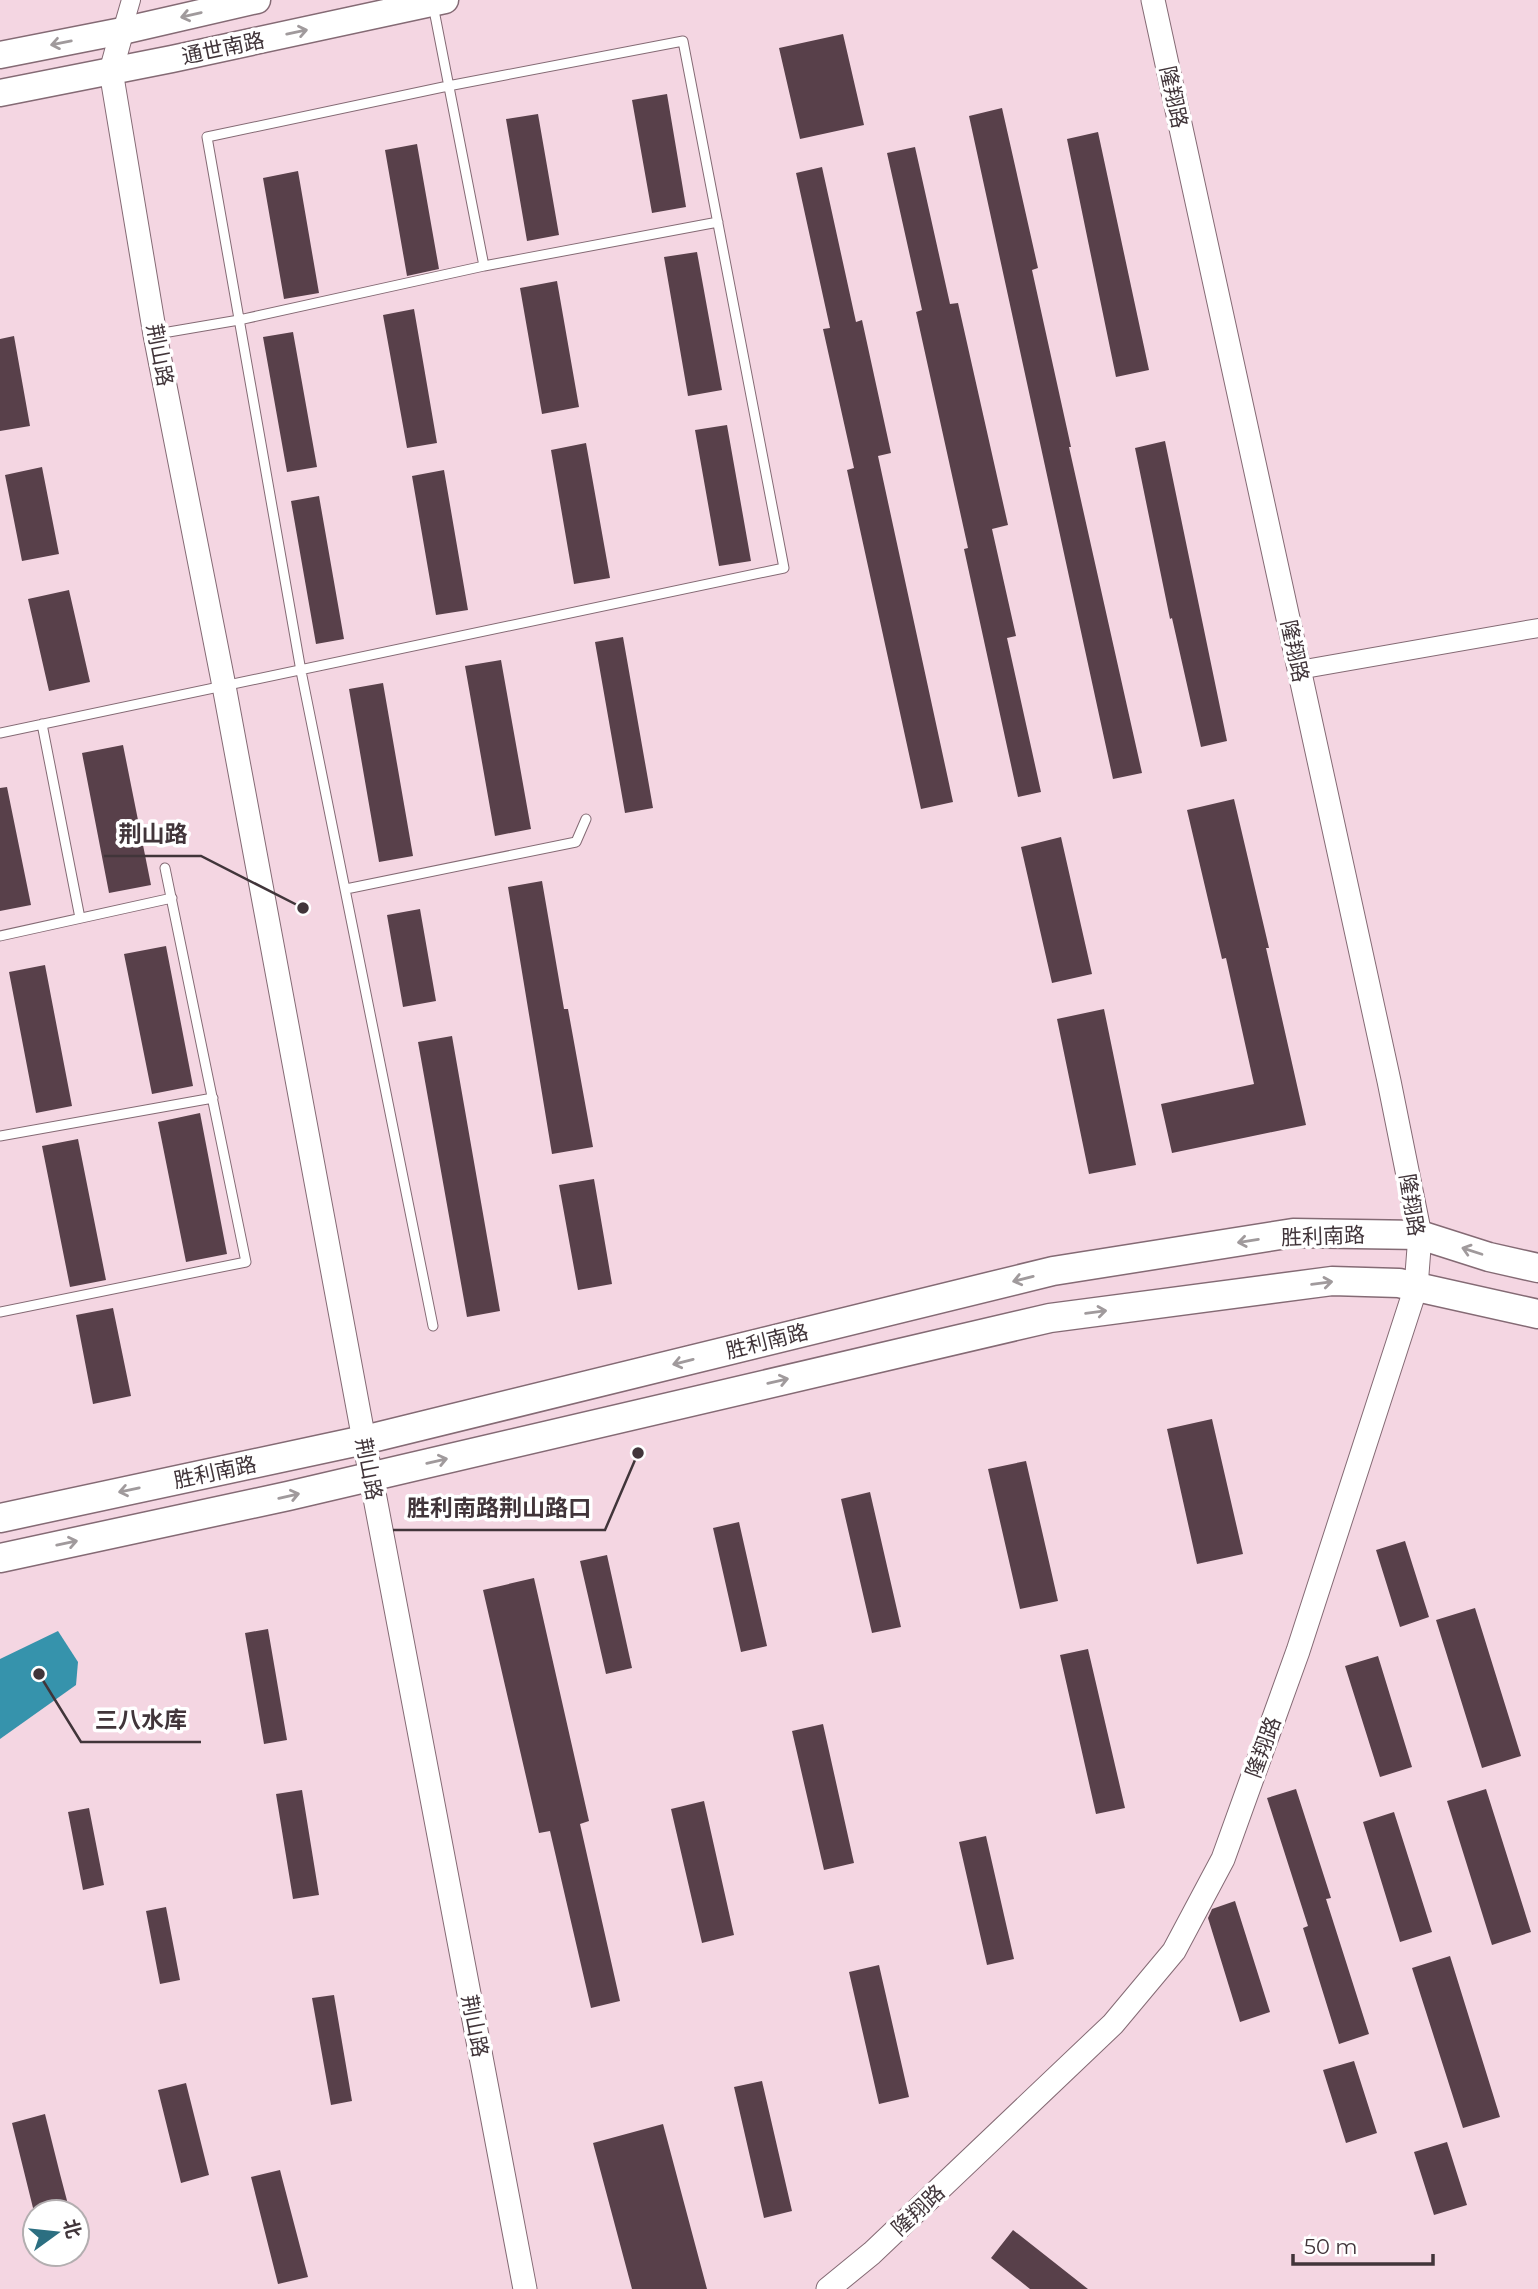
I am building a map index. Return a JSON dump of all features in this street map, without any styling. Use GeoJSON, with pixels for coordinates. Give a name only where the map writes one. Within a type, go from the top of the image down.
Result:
{"type":"FeatureCollection","features":[{"type":"Feature","properties":{"kind":"main road","name":"通世南路"},"geometry":{"type":"LineString","coordinates":[[0,55],[122,32],[257,0]]}},
{"type":"Feature","properties":{"kind":"main road","name":"通世南路"},"geometry":{"type":"LineString","coordinates":[[0,93],[439,1]]}},
{"type":"Feature","properties":{"kind":"main road","name":"胜利南路"},"geometry":{"type":"LineString","coordinates":[[0,1518],[364,1440],[1053,1272],[1293,1233],[1420,1235],[1538,1269]]}},
{"type":"Feature","properties":{"kind":"main road","name":"胜利南路"},"geometry":{"type":"LineString","coordinates":[[0,1558],[371,1476],[1050,1318],[1332,1282],[1399,1283],[1538,1314]]}},
{"type":"Feature","properties":{"kind":"street"},"geometry":{"type":"LineString","coordinates":[[111,71],[131,0]]}},
{"type":"Feature","properties":{"kind":"street","name":"隆翔路"},"geometry":{"type":"LineString","coordinates":[[828,2289],[872,2253],[1113,2024],[1174,1951],[1223,1859],[1298,1651],[1416,1287],[1420,1235],[1386,1068],[1153,0]]}},
{"type":"Feature","properties":{"kind":"street","name":"荆山路"},"geometry":{"type":"LineString","coordinates":[[111,71],[155,335],[224,686],[525,2289]]}},
{"type":"Feature","properties":{"kind":"street"},"geometry":{"type":"LineString","coordinates":[[1299,670],[1538,628]]}},
{"type":"Feature","properties":{"kind":"lane"},"geometry":{"type":"LineString","coordinates":[[439,1],[448,86],[484,266]]}},
{"type":"Feature","properties":{"kind":"lane"},"geometry":{"type":"LineString","coordinates":[[0,733],[301,671],[785,568],[683,41],[448,86],[206,137],[301,671],[433,1326]]}},
{"type":"Feature","properties":{"kind":"lane"},"geometry":{"type":"LineString","coordinates":[[155,335],[239,320],[484,266],[718,222]]}},
{"type":"Feature","properties":{"kind":"lane"},"geometry":{"type":"LineString","coordinates":[[42,724],[80,918]]}},
{"type":"Feature","properties":{"kind":"lane"},"geometry":{"type":"LineString","coordinates":[[346,889],[576,842],[586,819]]}},
{"type":"Feature","properties":{"kind":"lane"},"geometry":{"type":"LineString","coordinates":[[0,1312],[247,1262],[173,898],[164,868]]}},
{"type":"Feature","properties":{"kind":"lane"},"geometry":{"type":"LineString","coordinates":[[0,936],[173,898]]}},
{"type":"Feature","properties":{"kind":"lane"},"geometry":{"type":"LineString","coordinates":[[0,1136],[213,1098]]}},
{"type":"Feature","properties":{"kind":"water"},"geometry":{"type":"Polygon","coordinates":[[[58,1631],[78,1662],[76,1685],[0,1739],[0,1659],[58,1631]]]}},
{"type":"Feature","properties":{"kind":"building"},"geometry":{"type":"Polygon","coordinates":[[[843,34],[864,125],[800,139],[779,48],[843,34]]]}},
{"type":"Feature","properties":{"kind":"building"},"geometry":{"type":"Polygon","coordinates":[[[667,94],[686,207],[652,213],[632,100],[667,94]]]}},
{"type":"Feature","properties":{"kind":"building"},"geometry":{"type":"Polygon","coordinates":[[[1002,108],[1038,268],[1032,270],[1069,447],[1142,773],[1113,779],[969,116],[1002,108]]]}},
{"type":"Feature","properties":{"kind":"building"},"geometry":{"type":"Polygon","coordinates":[[[538,114],[559,235],[527,241],[506,119],[538,114]]]}},
{"type":"Feature","properties":{"kind":"building"},"geometry":{"type":"Polygon","coordinates":[[[1098,132],[1149,370],[1116,377],[1067,139],[1098,132]]]}},
{"type":"Feature","properties":{"kind":"building"},"geometry":{"type":"Polygon","coordinates":[[[417,144],[439,269],[407,276],[385,150],[417,144]]]}},
{"type":"Feature","properties":{"kind":"building"},"geometry":{"type":"Polygon","coordinates":[[[915,147],[950,304],[958,303],[1008,525],[992,529],[1016,636],[1007,638],[1041,792],[1018,797],[964,549],[968,548],[916,312],[922,310],[887,153],[915,147]]]}},
{"type":"Feature","properties":{"kind":"building"},"geometry":{"type":"Polygon","coordinates":[[[822,167],[856,322],[862,320],[891,453],[878,456],[953,802],[921,809],[847,470],[854,468],[823,329],[830,328],[796,173],[822,167]]]}},
{"type":"Feature","properties":{"kind":"building"},"geometry":{"type":"Polygon","coordinates":[[[298,171],[319,293],[284,299],[263,178],[298,171]]]}},
{"type":"Feature","properties":{"kind":"building"},"geometry":{"type":"Polygon","coordinates":[[[697,252],[722,390],[688,396],[664,257],[697,252]]]}},
{"type":"Feature","properties":{"kind":"building"},"geometry":{"type":"Polygon","coordinates":[[[557,281],[579,407],[542,414],[520,288],[557,281]]]}},
{"type":"Feature","properties":{"kind":"building"},"geometry":{"type":"Polygon","coordinates":[[[414,309],[437,443],[407,448],[383,315],[414,309]]]}},
{"type":"Feature","properties":{"kind":"building"},"geometry":{"type":"Polygon","coordinates":[[[293,332],[317,467],[287,472],[263,337],[293,332]]]}},
{"type":"Feature","properties":{"kind":"building"},"geometry":{"type":"Polygon","coordinates":[[[14,336],[30,426],[0,431],[0,339],[14,336]]]}},
{"type":"Feature","properties":{"kind":"building"},"geometry":{"type":"Polygon","coordinates":[[[727,425],[751,561],[719,566],[695,430],[727,425]]]}},
{"type":"Feature","properties":{"kind":"building"},"geometry":{"type":"Polygon","coordinates":[[[1165,441],[1227,741],[1201,747],[1172,618],[1170,619],[1135,448],[1165,441]]]}},
{"type":"Feature","properties":{"kind":"building"},"geometry":{"type":"Polygon","coordinates":[[[586,443],[610,578],[574,584],[551,450],[586,443]]]}},
{"type":"Feature","properties":{"kind":"building"},"geometry":{"type":"Polygon","coordinates":[[[42,467],[59,554],[22,561],[5,475],[42,467]]]}},
{"type":"Feature","properties":{"kind":"building"},"geometry":{"type":"Polygon","coordinates":[[[444,470],[468,610],[436,615],[412,476],[444,470]]]}},
{"type":"Feature","properties":{"kind":"building"},"geometry":{"type":"Polygon","coordinates":[[[319,496],[344,639],[316,644],[291,501],[319,496]]]}},
{"type":"Feature","properties":{"kind":"building"},"geometry":{"type":"Polygon","coordinates":[[[69,590],[90,682],[49,691],[28,599],[69,590]]]}},
{"type":"Feature","properties":{"kind":"building"},"geometry":{"type":"Polygon","coordinates":[[[623,637],[653,808],[625,813],[595,642],[623,637]]]}},
{"type":"Feature","properties":{"kind":"building"},"geometry":{"type":"Polygon","coordinates":[[[501,660],[531,829],[495,836],[465,666],[501,660]]]}},
{"type":"Feature","properties":{"kind":"building"},"geometry":{"type":"Polygon","coordinates":[[[383,683],[413,856],[379,862],[349,689],[383,683]]]}},
{"type":"Feature","properties":{"kind":"building"},"geometry":{"type":"Polygon","coordinates":[[[123,745],[151,885],[109,893],[82,753],[123,745]]]}},
{"type":"Feature","properties":{"kind":"building"},"geometry":{"type":"Polygon","coordinates":[[[7,787],[31,905],[0,911],[0,788],[7,787]]]}},
{"type":"Feature","properties":{"kind":"building"},"geometry":{"type":"Polygon","coordinates":[[[1234,799],[1306,1125],[1172,1153],[1161,1104],[1254,1084],[1226,958],[1222,959],[1187,810],[1234,799]]]}},
{"type":"Feature","properties":{"kind":"building"},"geometry":{"type":"Polygon","coordinates":[[[1061,837],[1092,974],[1052,983],[1021,847],[1061,837]]]}},
{"type":"Feature","properties":{"kind":"building"},"geometry":{"type":"Polygon","coordinates":[[[542,881],[564,1009],[568,1009],[593,1147],[552,1154],[508,887],[542,881]]]}},
{"type":"Feature","properties":{"kind":"building"},"geometry":{"type":"Polygon","coordinates":[[[420,909],[436,1001],[403,1007],[387,915],[420,909]]]}},
{"type":"Feature","properties":{"kind":"building"},"geometry":{"type":"Polygon","coordinates":[[[166,946],[193,1086],[152,1094],[124,954],[166,946]]]}},
{"type":"Feature","properties":{"kind":"building"},"geometry":{"type":"Polygon","coordinates":[[[45,965],[72,1106],[36,1113],[9,972],[45,965]]]}},
{"type":"Feature","properties":{"kind":"building"},"geometry":{"type":"Polygon","coordinates":[[[1104,1009],[1136,1165],[1089,1174],[1057,1019],[1104,1009]]]}},
{"type":"Feature","properties":{"kind":"building"},"geometry":{"type":"Polygon","coordinates":[[[452,1036],[500,1311],[467,1317],[418,1042],[452,1036]]]}},
{"type":"Feature","properties":{"kind":"building"},"geometry":{"type":"Polygon","coordinates":[[[200,1113],[227,1254],[186,1262],[158,1122],[200,1113]]]}},
{"type":"Feature","properties":{"kind":"building"},"geometry":{"type":"Polygon","coordinates":[[[78,1139],[106,1280],[70,1287],[42,1146],[78,1139]]]}},
{"type":"Feature","properties":{"kind":"building"},"geometry":{"type":"Polygon","coordinates":[[[594,1179],[612,1284],[578,1290],[559,1185],[594,1179]]]}},
{"type":"Feature","properties":{"kind":"building"},"geometry":{"type":"Polygon","coordinates":[[[113,1308],[131,1396],[93,1404],[76,1315],[113,1308]]]}},
{"type":"Feature","properties":{"kind":"building"},"geometry":{"type":"Polygon","coordinates":[[[1212,1419],[1243,1554],[1197,1564],[1167,1429],[1212,1419]]]}},
{"type":"Feature","properties":{"kind":"building"},"geometry":{"type":"Polygon","coordinates":[[[1026,1461],[1058,1601],[1020,1609],[988,1469],[1026,1461]]]}},
{"type":"Feature","properties":{"kind":"building"},"geometry":{"type":"Polygon","coordinates":[[[870,1492],[901,1627],[872,1633],[841,1499],[870,1492]]]}},
{"type":"Feature","properties":{"kind":"building"},"geometry":{"type":"Polygon","coordinates":[[[739,1522],[767,1646],[741,1652],[713,1528],[739,1522]]]}},
{"type":"Feature","properties":{"kind":"building"},"geometry":{"type":"Polygon","coordinates":[[[1405,1541],[1429,1617],[1400,1627],[1376,1550],[1405,1541]]]}},
{"type":"Feature","properties":{"kind":"building"},"geometry":{"type":"Polygon","coordinates":[[[607,1555],[632,1668],[606,1674],[580,1561],[607,1555]]]}},
{"type":"Feature","properties":{"kind":"building"},"geometry":{"type":"Polygon","coordinates":[[[534,1578],[589,1821],[580,1824],[620,2001],[591,2008],[550,1831],[539,1833],[483,1590],[534,1578]]]}},
{"type":"Feature","properties":{"kind":"building"},"geometry":{"type":"Polygon","coordinates":[[[1475,1608],[1521,1756],[1482,1768],[1436,1620],[1475,1608]]]}},
{"type":"Feature","properties":{"kind":"building"},"geometry":{"type":"Polygon","coordinates":[[[268,1629],[287,1740],[264,1744],[245,1633],[268,1629]]]}},
{"type":"Feature","properties":{"kind":"building"},"geometry":{"type":"Polygon","coordinates":[[[1088,1649],[1125,1808],[1096,1814],[1060,1655],[1088,1649]]]}},
{"type":"Feature","properties":{"kind":"building"},"geometry":{"type":"Polygon","coordinates":[[[1378,1656],[1412,1767],[1380,1777],[1345,1666],[1378,1656]]]}},
{"type":"Feature","properties":{"kind":"building"},"geometry":{"type":"Polygon","coordinates":[[[823,1724],[854,1863],[824,1870],[792,1731],[823,1724]]]}},
{"type":"Feature","properties":{"kind":"building"},"geometry":{"type":"Polygon","coordinates":[[[1296,1789],[1331,1898],[1326,1899],[1369,2034],[1339,2044],[1303,1928],[1308,1926],[1267,1798],[1296,1789]]]}},
{"type":"Feature","properties":{"kind":"building"},"geometry":{"type":"Polygon","coordinates":[[[1486,1789],[1531,1932],[1492,1945],[1447,1801],[1486,1789]]]}},
{"type":"Feature","properties":{"kind":"building"},"geometry":{"type":"Polygon","coordinates":[[[302,1790],[319,1895],[293,1899],[276,1794],[302,1790]]]}},
{"type":"Feature","properties":{"kind":"building"},"geometry":{"type":"Polygon","coordinates":[[[704,1801],[734,1935],[702,1943],[671,1809],[704,1801]]]}},
{"type":"Feature","properties":{"kind":"building"},"geometry":{"type":"Polygon","coordinates":[[[89,1808],[104,1885],[83,1890],[68,1812],[89,1808]]]}},
{"type":"Feature","properties":{"kind":"building"},"geometry":{"type":"Polygon","coordinates":[[[1394,1812],[1432,1932],[1400,1942],[1363,1822],[1394,1812]]]}},
{"type":"Feature","properties":{"kind":"building"},"geometry":{"type":"Polygon","coordinates":[[[986,1836],[1014,1959],[987,1965],[959,1842],[986,1836]]]}},
{"type":"Feature","properties":{"kind":"building"},"geometry":{"type":"Polygon","coordinates":[[[1235,1901],[1270,2012],[1240,2022],[1208,1918],[1212,1909],[1235,1901]]]}},
{"type":"Feature","properties":{"kind":"building"},"geometry":{"type":"Polygon","coordinates":[[[166,1907],[180,1980],[160,1984],[146,1911],[166,1907]]]}},
{"type":"Feature","properties":{"kind":"building"},"geometry":{"type":"Polygon","coordinates":[[[1450,1956],[1500,2117],[1463,2128],[1412,1968],[1450,1956]]]}},
{"type":"Feature","properties":{"kind":"building"},"geometry":{"type":"Polygon","coordinates":[[[879,1965],[909,2097],[879,2104],[849,1972],[879,1965]]]}},
{"type":"Feature","properties":{"kind":"building"},"geometry":{"type":"Polygon","coordinates":[[[334,1995],[352,2101],[331,2105],[312,1998],[334,1995]]]}},
{"type":"Feature","properties":{"kind":"building"},"geometry":{"type":"Polygon","coordinates":[[[1354,2061],[1377,2133],[1346,2143],[1323,2070],[1354,2061]]]}},
{"type":"Feature","properties":{"kind":"building"},"geometry":{"type":"Polygon","coordinates":[[[762,2081],[792,2211],[764,2218],[734,2087],[762,2081]]]}},
{"type":"Feature","properties":{"kind":"building"},"geometry":{"type":"Polygon","coordinates":[[[186,2083],[209,2175],[181,2183],[158,2090],[186,2083]]]}},
{"type":"Feature","properties":{"kind":"building"},"geometry":{"type":"Polygon","coordinates":[[[45,2114],[66,2198],[31,2198],[12,2123],[45,2114]]]}},
{"type":"Feature","properties":{"kind":"building"},"geometry":{"type":"Polygon","coordinates":[[[663,2124],[707,2289],[632,2289],[593,2143],[663,2124]]]}},
{"type":"Feature","properties":{"kind":"building"},"geometry":{"type":"Polygon","coordinates":[[[1447,2142],[1467,2205],[1434,2215],[1414,2152],[1447,2142]]]}},
{"type":"Feature","properties":{"kind":"building"},"geometry":{"type":"Polygon","coordinates":[[[280,2170],[308,2277],[278,2284],[251,2177],[280,2170]]]}},
{"type":"Feature","properties":{"kind":"building"},"geometry":{"type":"Polygon","coordinates":[[[1013,2230],[1088,2289],[1030,2289],[991,2258],[1013,2230]]]}},
{"type":"Feature","properties":{"kind":"place","name":"荆山路"},"geometry":{"type":"Point","coordinates":[303,908]}},
{"type":"Feature","properties":{"kind":"place","name":"胜利南路荆山路口"},"geometry":{"type":"Point","coordinates":[638,1453]}},
{"type":"Feature","properties":{"kind":"place","name":"三八水库"},"geometry":{"type":"Point","coordinates":[39,1674]}}]}
